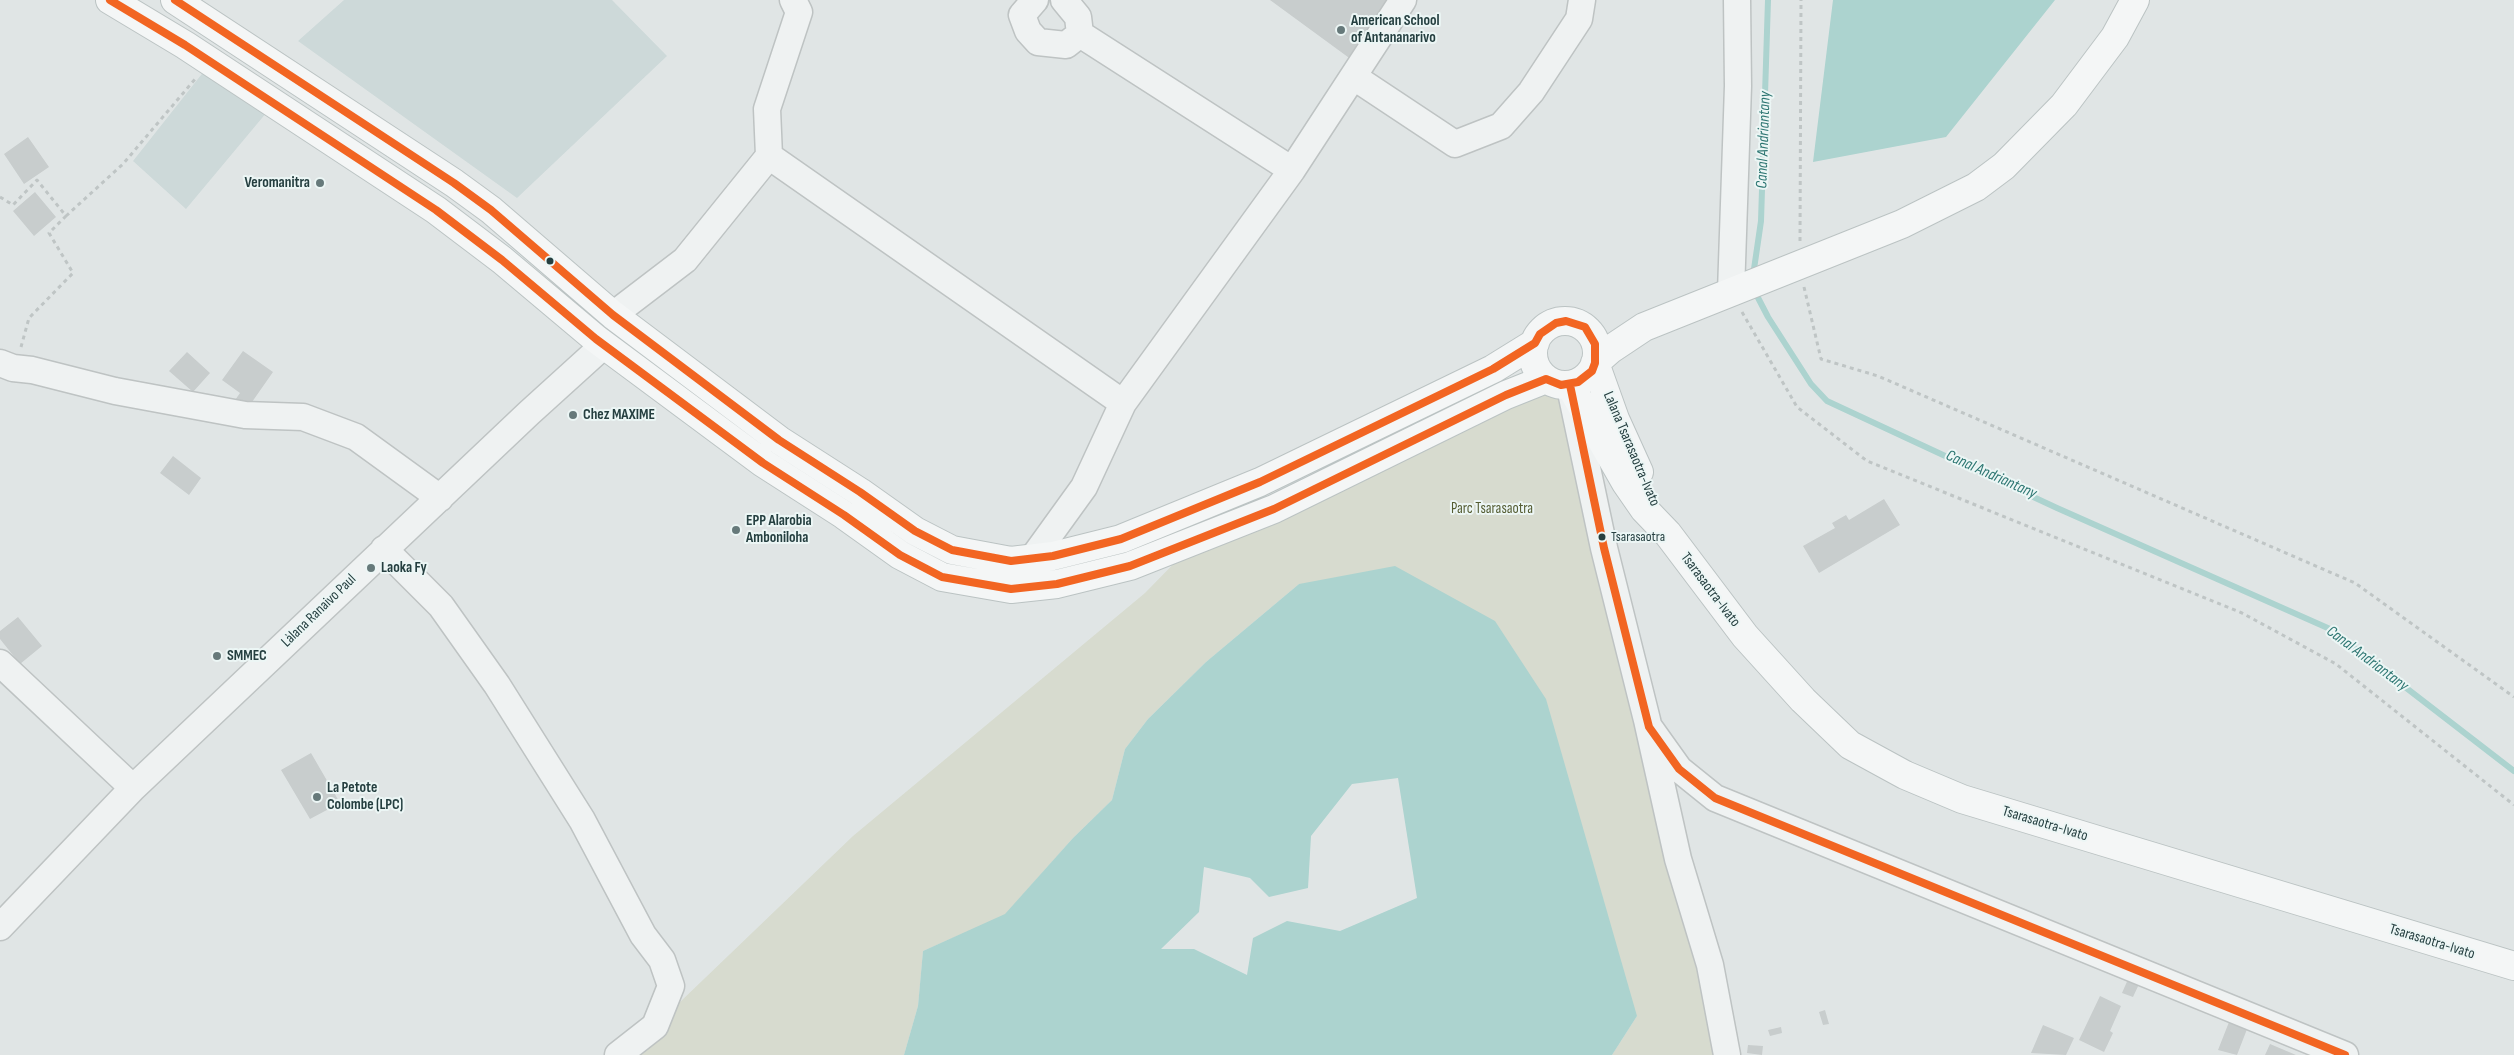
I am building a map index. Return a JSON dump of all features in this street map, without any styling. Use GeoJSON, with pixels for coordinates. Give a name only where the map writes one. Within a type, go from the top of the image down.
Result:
{"type":"FeatureCollection","features":[{"type":"Feature","properties":{"kind":"main road"},"geometry":{"type":"LineString","coordinates":[[110,0],[209,60],[436,210],[502,260],[604,345],[763,464],[844,515],[900,556],[942,577],[1011,590],[1057,584],[1130,566],[1274,510],[1506,395],[1558,382],[1586,378],[1596,363],[1611,349],[1644,328],[1730,292],[1800,267],[1948,203],[1976,187],[2004,166],[2064,105],[2115,37],[2135,0]]}},
{"type":"Feature","properties":{"kind":"main road"},"geometry":{"type":"LineString","coordinates":[[175,0],[454,183],[491,210],[619,320],[779,440],[860,492],[915,532],[952,550],[1011,561],[1053,556],[1121,539],[1260,482],[1493,369],[1535,343]]}},
{"type":"Feature","properties":{"kind":"main road"},"geometry":{"type":"LineString","coordinates":[[1558,382],[1538,372],[1532,353],[1535,343],[1547,327],[1556,322],[1570,322],[1584,327],[1644,328]]}},
{"type":"Feature","properties":{"kind":"main road"},"geometry":{"type":"LineString","coordinates":[[1584,327],[1595,344],[1596,363]]}},
{"type":"Feature","properties":{"kind":"main road","name":"Lalana Tsarasaotra-Ivato"},"geometry":{"type":"LineString","coordinates":[[1596,363],[1625,442],[1668,534]]}},
{"type":"Feature","properties":{"kind":"main road","name":"Lalana Tsarasaotra-Ivato"},"geometry":{"type":"LineString","coordinates":[[1558,382],[1644,509],[1668,534]]}},
{"type":"Feature","properties":{"kind":"main road","name":"Tsarasaotra-Ivato"},"geometry":{"type":"LineString","coordinates":[[1668,534],[1745,636],[1802,700],[1850,745],[1905,775],[1962,799],[2514,966]]}},
{"type":"Feature","properties":{"kind":"street"},"geometry":{"type":"LineString","coordinates":[[619,320],[685,260],[769,156],[767,109],[799,12],[793,0]]}},
{"type":"Feature","properties":{"kind":"street"},"geometry":{"type":"LineString","coordinates":[[1035,0],[1022,15],[1028,31],[1038,42],[1066,45],[1080,34]]}},
{"type":"Feature","properties":{"kind":"street"},"geometry":{"type":"LineString","coordinates":[[1064,0],[1078,17],[1080,34]]}},
{"type":"Feature","properties":{"kind":"street"},"geometry":{"type":"LineString","coordinates":[[1032,559],[1084,487],[1123,402],[1292,170],[1404,0]]}},
{"type":"Feature","properties":{"kind":"street"},"geometry":{"type":"LineString","coordinates":[[1354,77],[1455,144],[1501,126],[1531,92],[1579,19],[1582,0]]}},
{"type":"Feature","properties":{"kind":"street"},"geometry":{"type":"LineString","coordinates":[[1730,292],[1738,86],[1736,0]]}},
{"type":"Feature","properties":{"kind":"street"},"geometry":{"type":"LineString","coordinates":[[1080,34],[1292,170]]}},
{"type":"Feature","properties":{"kind":"street"},"geometry":{"type":"LineString","coordinates":[[769,156],[1123,402]]}},
{"type":"Feature","properties":{"kind":"street","name":"Làlana Ranaivo Paul"},"geometry":{"type":"LineString","coordinates":[[0,927],[133,788],[384,549],[604,345]]}},
{"type":"Feature","properties":{"kind":"street"},"geometry":{"type":"LineString","coordinates":[[7,366],[32,370],[115,391],[245,415],[302,417],[356,437],[440,498]]}},
{"type":"Feature","properties":{"kind":"street"},"geometry":{"type":"LineString","coordinates":[[1558,382],[1594,500],[1678,859],[1710,965],[1728,1055]]}},
{"type":"Feature","properties":{"kind":"street"},"geometry":{"type":"LineString","coordinates":[[1594,500],[1631,489]]}},
{"type":"Feature","properties":{"kind":"street"},"geometry":{"type":"LineString","coordinates":[[384,549],[441,606],[497,685],[582,820],[643,935],[662,960],[671,986],[655,1026],[618,1055]]}},
{"type":"Feature","properties":{"kind":"street"},"geometry":{"type":"LineString","coordinates":[[0,663],[133,788]]}},
{"type":"Feature","properties":{"kind":"street"},"geometry":{"type":"LineString","coordinates":[[1648,727],[1679,769],[1715,798],[2308,1048],[2345,1055]]}},
{"type":"Feature","properties":{"kind":"path"},"geometry":{"type":"LineString","coordinates":[[1801,0],[1800,267],[1821,359],[1878,376],[2354,583],[2514,697]]}},
{"type":"Feature","properties":{"kind":"path"},"geometry":{"type":"LineString","coordinates":[[7,366],[29,318],[73,273],[49,233],[123,164],[209,60]]}},
{"type":"Feature","properties":{"kind":"path"},"geometry":{"type":"LineString","coordinates":[[0,197],[13,206],[37,180],[66,216]]}},
{"type":"Feature","properties":{"kind":"path"},"geometry":{"type":"LineString","coordinates":[[1730,292],[1797,407],[1866,461],[2242,613],[2336,664],[2514,805]]}},
{"type":"Feature","properties":{"kind":"shaded area"},"geometry":{"type":"Polygon","coordinates":[[[344,0],[612,0],[667,56],[517,198],[298,41],[344,0]]]}},
{"type":"Feature","properties":{"kind":"shaded area"},"geometry":{"type":"Polygon","coordinates":[[[205,70],[267,112],[186,209],[133,161],[205,70]]]}},
{"type":"Feature","properties":{"kind":"green space","name":"Parc Tsarasaotra"},"geometry":{"type":"Polygon","coordinates":[[[1546,393],[1561,394],[1727,1055],[1612,1055],[1637,1016],[1299,584],[1206,662],[1148,719],[1125,749],[1112,800],[1073,838],[1005,915],[923,951],[918,1006],[904,1055],[618,1055],[655,1026],[853,836],[1145,593],[1190,547],[1460,417],[1546,393]]]}},
{"type":"Feature","properties":{"kind":"water"},"geometry":{"type":"Polygon","coordinates":[[[1833,0],[2055,0],[1946,137],[1813,162],[1833,0]]]}},
{"type":"Feature","properties":{"kind":"water"},"geometry":{"type":"Polygon","coordinates":[[[1395,566],[1495,621],[1546,699],[1637,1016],[1612,1055],[904,1055],[918,1006],[923,951],[1005,914],[1073,838],[1112,800],[1125,749],[1148,719],[1206,662],[1299,584],[1395,566]],[[1398,778],[1352,784],[1311,836],[1308,888],[1269,897],[1250,878],[1204,867],[1199,912],[1161,949],[1194,949],[1247,975],[1253,938],[1287,921],[1340,931],[1417,898],[1398,778]]]}},
{"type":"Feature","properties":{"kind":"building","name":"American School of Antananarivo"},"geometry":{"type":"Polygon","coordinates":[[[1270,0],[1389,0],[1352,60],[1270,0]]]}},
{"type":"Feature","properties":{"kind":"building"},"geometry":{"type":"Polygon","coordinates":[[[28,137],[49,167],[24,184],[4,154],[28,137]]]}},
{"type":"Feature","properties":{"kind":"building"},"geometry":{"type":"Polygon","coordinates":[[[35,192],[56,217],[34,236],[13,211],[35,192]]]}},
{"type":"Feature","properties":{"kind":"building"},"geometry":{"type":"Polygon","coordinates":[[[243,351],[273,372],[245,412],[233,403],[240,393],[222,380],[243,351]]]}},
{"type":"Feature","properties":{"kind":"building"},"geometry":{"type":"Polygon","coordinates":[[[187,352],[210,373],[193,392],[169,371],[187,352]]]}},
{"type":"Feature","properties":{"kind":"building"},"geometry":{"type":"Polygon","coordinates":[[[173,456],[201,478],[189,495],[160,473],[173,456]]]}},
{"type":"Feature","properties":{"kind":"building"},"geometry":{"type":"Polygon","coordinates":[[[1884,499],[1900,525],[1819,573],[1803,546],[1835,528],[1832,523],[1846,515],[1849,520],[1884,499]]]}},
{"type":"Feature","properties":{"kind":"building"},"geometry":{"type":"Polygon","coordinates":[[[18,617],[42,646],[20,664],[0,639],[0,631],[18,617]]]}},
{"type":"Feature","properties":{"kind":"building"},"geometry":{"type":"Polygon","coordinates":[[[311,753],[340,803],[310,819],[281,770],[311,753]]]}},
{"type":"Feature","properties":{"kind":"building"},"geometry":{"type":"Polygon","coordinates":[[[2129,977],[2140,982],[2133,997],[2122,993],[2129,977]]]}},
{"type":"Feature","properties":{"kind":"building"},"geometry":{"type":"Polygon","coordinates":[[[2100,996],[2121,1006],[2110,1031],[2113,1033],[2104,1052],[2079,1040],[2100,996]]]}},
{"type":"Feature","properties":{"kind":"building"},"geometry":{"type":"Polygon","coordinates":[[[1825,1010],[1829,1024],[1823,1025],[1819,1012],[1825,1010]]]}},
{"type":"Feature","properties":{"kind":"building"},"geometry":{"type":"Polygon","coordinates":[[[2231,1017],[2249,1024],[2237,1055],[2218,1050],[2231,1017]]]}},
{"type":"Feature","properties":{"kind":"building"},"geometry":{"type":"Polygon","coordinates":[[[2043,1025],[2074,1038],[2066,1055],[2031,1053],[2043,1025]]]}},
{"type":"Feature","properties":{"kind":"building"},"geometry":{"type":"Polygon","coordinates":[[[1781,1027],[1782,1033],[1770,1036],[1768,1030],[1781,1027]]]}},
{"type":"Feature","properties":{"kind":"building"},"geometry":{"type":"Polygon","coordinates":[[[2270,1044],[2296,1055],[2265,1055],[2270,1044]]]}},
{"type":"Feature","properties":{"kind":"building"},"geometry":{"type":"Polygon","coordinates":[[[1748,1045],[1763,1046],[1762,1055],[1747,1053],[1748,1045]]]}},
{"type":"Feature","properties":{"kind":"waterway","name":"Canal Andriantany"},"geometry":{"type":"LineString","coordinates":[[1753,276],[1761,221],[1768,0]]}},
{"type":"Feature","properties":{"kind":"waterway","name":"Canal Andriantany"},"geometry":{"type":"LineString","coordinates":[[1754,290],[1768,317],[1811,384],[1827,401],[2057,508],[2330,629],[2514,771]]}},
{"type":"Feature","properties":{"kind":"transit line"},"geometry":{"type":"LineString","coordinates":[[110,0],[185,45],[436,210],[502,260],[596,339],[763,463],[844,515],[900,555],[942,577],[1011,589],[1057,584],[1130,566],[1274,509],[1506,395],[1546,379],[1561,385],[1578,382],[1592,371],[1595,363],[1595,344],[1585,327],[1566,321],[1556,323],[1540,334],[1535,343],[1493,369],[1260,482],[1121,539],[1053,556],[1011,561],[952,550],[915,531],[860,492],[779,440],[613,315],[491,210],[454,183],[175,0]]}},
{"type":"Feature","properties":{"kind":"transit line"},"geometry":{"type":"LineString","coordinates":[[1570,385],[1604,548],[1649,727],[1679,769],[1715,798],[2345,1055]]}},
{"type":"Feature","properties":{"kind":"place","name":"American School of Antananarivo"},"geometry":{"type":"Point","coordinates":[1341,30]}},
{"type":"Feature","properties":{"kind":"place","name":"Veromanitra"},"geometry":{"type":"Point","coordinates":[320,183]}},
{"type":"Feature","properties":{"kind":"place","name":"Chez MAXIME"},"geometry":{"type":"Point","coordinates":[573,415]}},
{"type":"Feature","properties":{"kind":"place","name":"EPP Alarobia Amboniloha"},"geometry":{"type":"Point","coordinates":[736,530]}},
{"type":"Feature","properties":{"kind":"place","name":"Tsarasaotra"},"geometry":{"type":"Point","coordinates":[1602,537]}},
{"type":"Feature","properties":{"kind":"place","name":"Laoka Fy"},"geometry":{"type":"Point","coordinates":[371,568]}},
{"type":"Feature","properties":{"kind":"place","name":"SMMEC"},"geometry":{"type":"Point","coordinates":[217,656]}},
{"type":"Feature","properties":{"kind":"place","name":"La Petote Colombe (LPC)"},"geometry":{"type":"Point","coordinates":[317,797]}}]}
